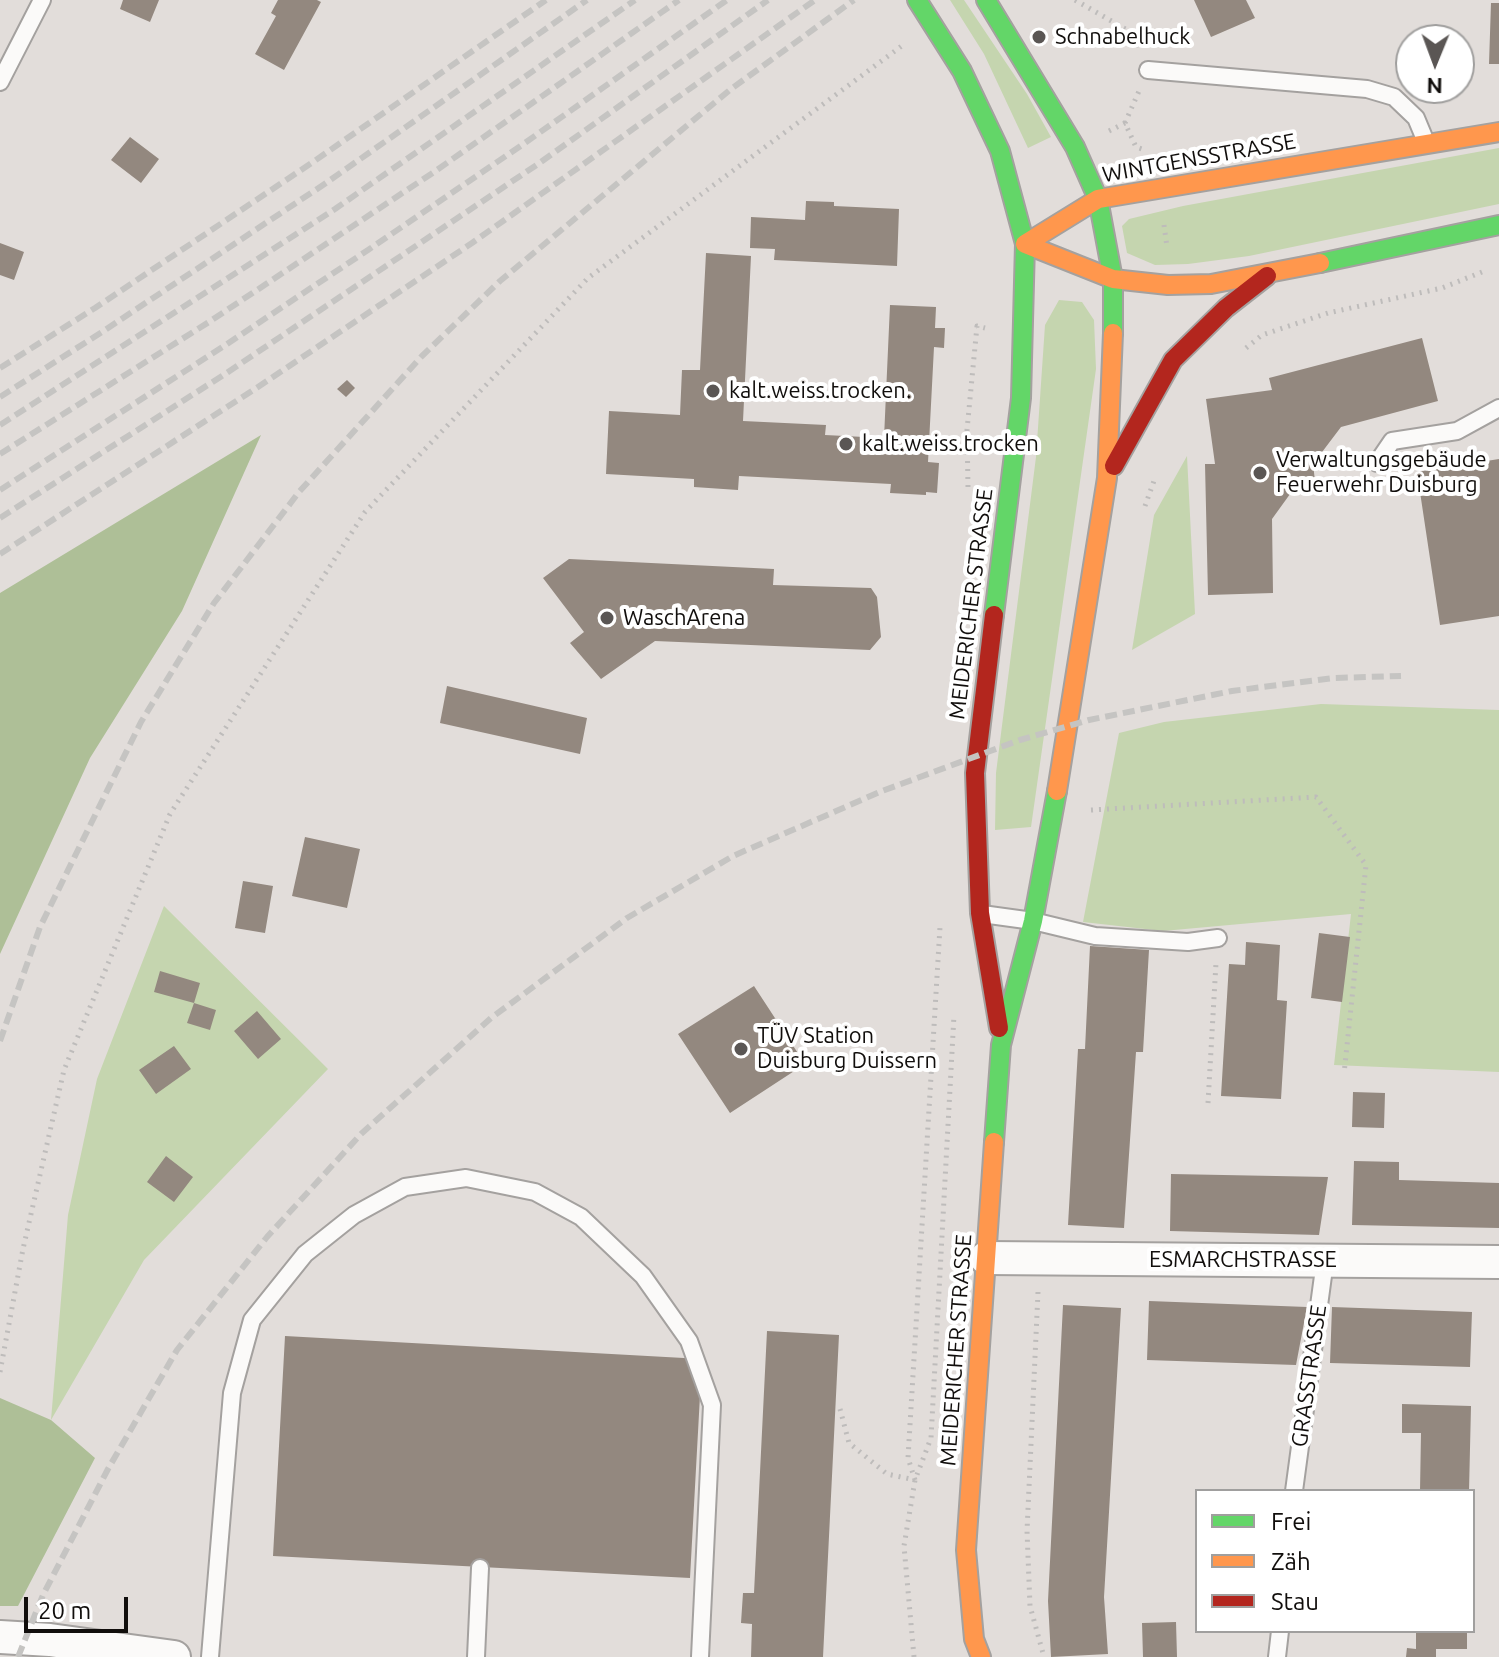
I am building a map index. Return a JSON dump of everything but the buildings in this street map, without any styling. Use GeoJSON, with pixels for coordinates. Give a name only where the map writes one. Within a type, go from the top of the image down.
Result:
{"type":"FeatureCollection","features":[{"type":"Feature","properties":{"kind":"main road","name":"MEIDERICHER STRASSE"},"geometry":{"type":"LineString","coordinates":[[917,0],[962,71],[1000,151],[1025,244],[1021,398],[975,773],[980,913],[1001,1045]]}},
{"type":"Feature","properties":{"kind":"main road","name":"MEIDERICHER STRASSE"},"geometry":{"type":"LineString","coordinates":[[974,1651],[966,1550],[1001,1045],[1033,921],[1054,812],[1107,478],[1113,350],[1113,279],[1098,199],[1075,147],[986,0]]}},
{"type":"Feature","properties":{"kind":"main road","name":"WINTGENSSTRASSE"},"geometry":{"type":"LineString","coordinates":[[1025,244],[1098,199],[1499,132]]}},
{"type":"Feature","properties":{"kind":"main road"},"geometry":{"type":"LineString","coordinates":[[1025,244],[1113,279],[1168,285],[1211,284],[1499,225]]}},
{"type":"Feature","properties":{"kind":"main road"},"geometry":{"type":"LineString","coordinates":[[1107,478],[1173,360],[1226,308],[1270,274]]}},
{"type":"Feature","properties":{"kind":"street","name":"ESMARCHSTRASSE"},"geometry":{"type":"LineString","coordinates":[[986,1258],[1499,1262]]}},
{"type":"Feature","properties":{"kind":"street"},"geometry":{"type":"LineString","coordinates":[[0,1637],[63,1641],[174,1657]]}},
{"type":"Feature","properties":{"kind":"lane"},"geometry":{"type":"LineString","coordinates":[[0,82],[42,0]]}},
{"type":"Feature","properties":{"kind":"lane"},"geometry":{"type":"LineString","coordinates":[[1148,70],[1367,89],[1394,97],[1416,118],[1427,144]]}},
{"type":"Feature","properties":{"kind":"lane"},"geometry":{"type":"LineString","coordinates":[[1377,463],[1392,441],[1457,431],[1499,408]]}},
{"type":"Feature","properties":{"kind":"lane"},"geometry":{"type":"LineString","coordinates":[[980,913],[1033,921],[1095,936],[1188,942],[1218,938]]}},
{"type":"Feature","properties":{"kind":"lane"},"geometry":{"type":"LineString","coordinates":[[210,1657],[232,1393],[252,1320],[305,1254],[354,1215],[405,1187],[466,1178],[535,1192],[581,1217],[643,1276],[689,1341],[712,1405],[700,1657]]}},
{"type":"Feature","properties":{"kind":"lane","name":"GRASSTRASSE"},"geometry":{"type":"LineString","coordinates":[[1294,1489],[1325,1261]]}},
{"type":"Feature","properties":{"kind":"lane"},"geometry":{"type":"LineString","coordinates":[[476,1657],[480,1568]]}},
{"type":"Feature","properties":{"kind":"lane"},"geometry":{"type":"LineString","coordinates":[[1277,1657],[1280,1633]]}},
{"type":"Feature","properties":{"kind":"path"},"geometry":{"type":"LineString","coordinates":[[1075,0],[1134,34],[1148,70],[1125,123]]}},
{"type":"Feature","properties":{"kind":"path"},"geometry":{"type":"LineString","coordinates":[[0,1372],[23,1249],[64,1070],[170,814],[365,512],[588,278],[933,24]]}},
{"type":"Feature","properties":{"kind":"path"},"geometry":{"type":"LineString","coordinates":[[1238,354],[1262,335],[1328,313],[1442,288],[1485,270]]}},
{"type":"Feature","properties":{"kind":"path"},"geometry":{"type":"LineString","coordinates":[[1142,513],[1159,469]]}},
{"type":"Feature","properties":{"kind":"path"},"geometry":{"type":"LineString","coordinates":[[1054,812],[1316,797],[1366,865],[1344,1074]]}},
{"type":"Feature","properties":{"kind":"path"},"geometry":{"type":"LineString","coordinates":[[915,1480],[908,1458],[941,925]]}},
{"type":"Feature","properties":{"kind":"path"},"geometry":{"type":"LineString","coordinates":[[1208,1103],[1218,938]]}},
{"type":"Feature","properties":{"kind":"path"},"geometry":{"type":"LineString","coordinates":[[914,1657],[904,1546],[915,1480],[931,1438],[954,1014]]}},
{"type":"Feature","properties":{"kind":"path"},"geometry":{"type":"LineString","coordinates":[[1040,1259],[1027,1531],[1030,1606],[1044,1657]]}},
{"type":"Feature","properties":{"kind":"path"},"geometry":{"type":"LineString","coordinates":[[840,1409],[849,1443],[887,1474],[915,1480]]}},
{"type":"Feature","properties":{"kind":"green space"},"geometry":{"type":"Polygon","coordinates":[[[950,0],[964,0],[1027,94],[1051,137],[1028,148],[984,54],[950,0]]]}},
{"type":"Feature","properties":{"kind":"green space"},"geometry":{"type":"Polygon","coordinates":[[[1499,148],[1499,204],[1249,256],[1155,265],[1127,253],[1122,226],[1129,219],[1183,206],[1499,148]]]}},
{"type":"Feature","properties":{"kind":"green space"},"geometry":{"type":"Polygon","coordinates":[[[1059,300],[1082,302],[1094,320],[1096,369],[1031,827],[995,830],[996,773],[1036,457],[1045,325],[1059,300]]]}},
{"type":"Feature","properties":{"kind":"green space"},"geometry":{"type":"Polygon","coordinates":[[[261,435],[182,611],[90,758],[0,954],[0,593],[261,435]]]}},
{"type":"Feature","properties":{"kind":"green space"},"geometry":{"type":"Polygon","coordinates":[[[1187,456],[1195,614],[1132,650],[1154,515],[1187,456]]]}},
{"type":"Feature","properties":{"kind":"green space"},"geometry":{"type":"Polygon","coordinates":[[[1321,704],[1499,710],[1499,1072],[1334,1065],[1351,914],[1163,931],[1083,922],[1119,733],[1164,722],[1321,704]]]}},
{"type":"Feature","properties":{"kind":"green space"},"geometry":{"type":"Polygon","coordinates":[[[164,906],[328,1069],[144,1260],[51,1420],[68,1215],[97,1079],[164,906]]]}},
{"type":"Feature","properties":{"kind":"green space"},"geometry":{"type":"Polygon","coordinates":[[[0,1398],[51,1420],[95,1458],[18,1606],[0,1606],[0,1398]]]}},
{"type":"Feature","properties":{"kind":"railway"},"geometry":{"type":"LineString","coordinates":[[0,368],[313,162],[546,0]]}},
{"type":"Feature","properties":{"kind":"railway"},"geometry":{"type":"LineString","coordinates":[[0,397],[326,183],[587,0]]}},
{"type":"Feature","properties":{"kind":"railway"},"geometry":{"type":"LineString","coordinates":[[0,425],[335,209],[635,0]]}},
{"type":"Feature","properties":{"kind":"railway"},"geometry":{"type":"LineString","coordinates":[[0,454],[209,322],[434,172],[679,0]]}},
{"type":"Feature","properties":{"kind":"railway"},"geometry":{"type":"LineString","coordinates":[[0,490],[368,250],[727,0]]}},
{"type":"Feature","properties":{"kind":"railway"},"geometry":{"type":"LineString","coordinates":[[0,518],[225,374],[538,164],[768,0]]}},
{"type":"Feature","properties":{"kind":"railway"},"geometry":{"type":"LineString","coordinates":[[0,554],[258,387],[472,243],[815,0]]}},
{"type":"Feature","properties":{"kind":"railway"},"geometry":{"type":"LineString","coordinates":[[0,1041],[40,927],[141,722],[214,603],[299,492],[422,356],[500,281],[731,89],[854,0]]}},
{"type":"Feature","properties":{"kind":"railway"},"geometry":{"type":"LineString","coordinates":[[18,1657],[43,1595],[108,1469],[177,1350],[267,1237],[361,1134],[491,1018],[627,918],[733,856],[882,791],[1020,740],[1089,720],[1232,691],[1333,678],[1401,676]]}},
{"type":"Feature","properties":{"kind":"traffic: fast"},"geometry":{"type":"LineString","coordinates":[[917,0],[962,71],[1000,151],[1025,244],[1021,398],[994,615]]}},
{"type":"Feature","properties":{"kind":"traffic: fast"},"geometry":{"type":"LineString","coordinates":[[986,0],[1075,147],[1098,199],[1113,279],[1113,333]]}},
{"type":"Feature","properties":{"kind":"traffic: fast"},"geometry":{"type":"LineString","coordinates":[[1320,263],[1499,225]]}},
{"type":"Feature","properties":{"kind":"traffic: fast"},"geometry":{"type":"LineString","coordinates":[[994,1142],[1001,1045],[1033,921],[1057,791]]}},
{"type":"Feature","properties":{"kind":"traffic: slow"},"geometry":{"type":"LineString","coordinates":[[1025,244],[1098,199],[1499,132]]}},
{"type":"Feature","properties":{"kind":"traffic: slow"},"geometry":{"type":"LineString","coordinates":[[1025,244],[1113,279],[1168,285],[1211,284],[1320,263]]}},
{"type":"Feature","properties":{"kind":"traffic: slow"},"geometry":{"type":"LineString","coordinates":[[1057,791],[1107,478],[1113,333]]}},
{"type":"Feature","properties":{"kind":"traffic: slow"},"geometry":{"type":"LineString","coordinates":[[981,1657],[974,1639],[966,1550],[994,1142]]}},
{"type":"Feature","properties":{"kind":"traffic: jam"},"geometry":{"type":"LineString","coordinates":[[1114,466],[1173,360],[1226,308],[1267,276]]}},
{"type":"Feature","properties":{"kind":"traffic: jam"},"geometry":{"type":"LineString","coordinates":[[994,615],[975,773],[980,913],[999,1028]]}},
{"type":"Feature","properties":{"kind":"place","name":"Schnabelhuck"},"geometry":{"type":"Point","coordinates":[1039,37]}},
{"type":"Feature","properties":{"kind":"place","name":"kalt.weiss.trocken."},"geometry":{"type":"Point","coordinates":[713,391]}},
{"type":"Feature","properties":{"kind":"place","name":"kalt.weiss.trocken"},"geometry":{"type":"Point","coordinates":[846,444]}},
{"type":"Feature","properties":{"kind":"place","name":"Verwaltungsgebäude Feuerwehr Duisburg"},"geometry":{"type":"Point","coordinates":[1260,473]}},
{"type":"Feature","properties":{"kind":"place","name":"WaschArena"},"geometry":{"type":"Point","coordinates":[607,618]}},
{"type":"Feature","properties":{"kind":"place","name":"TÜV Station Duisburg Duissern"},"geometry":{"type":"Point","coordinates":[741,1049]}}]}
